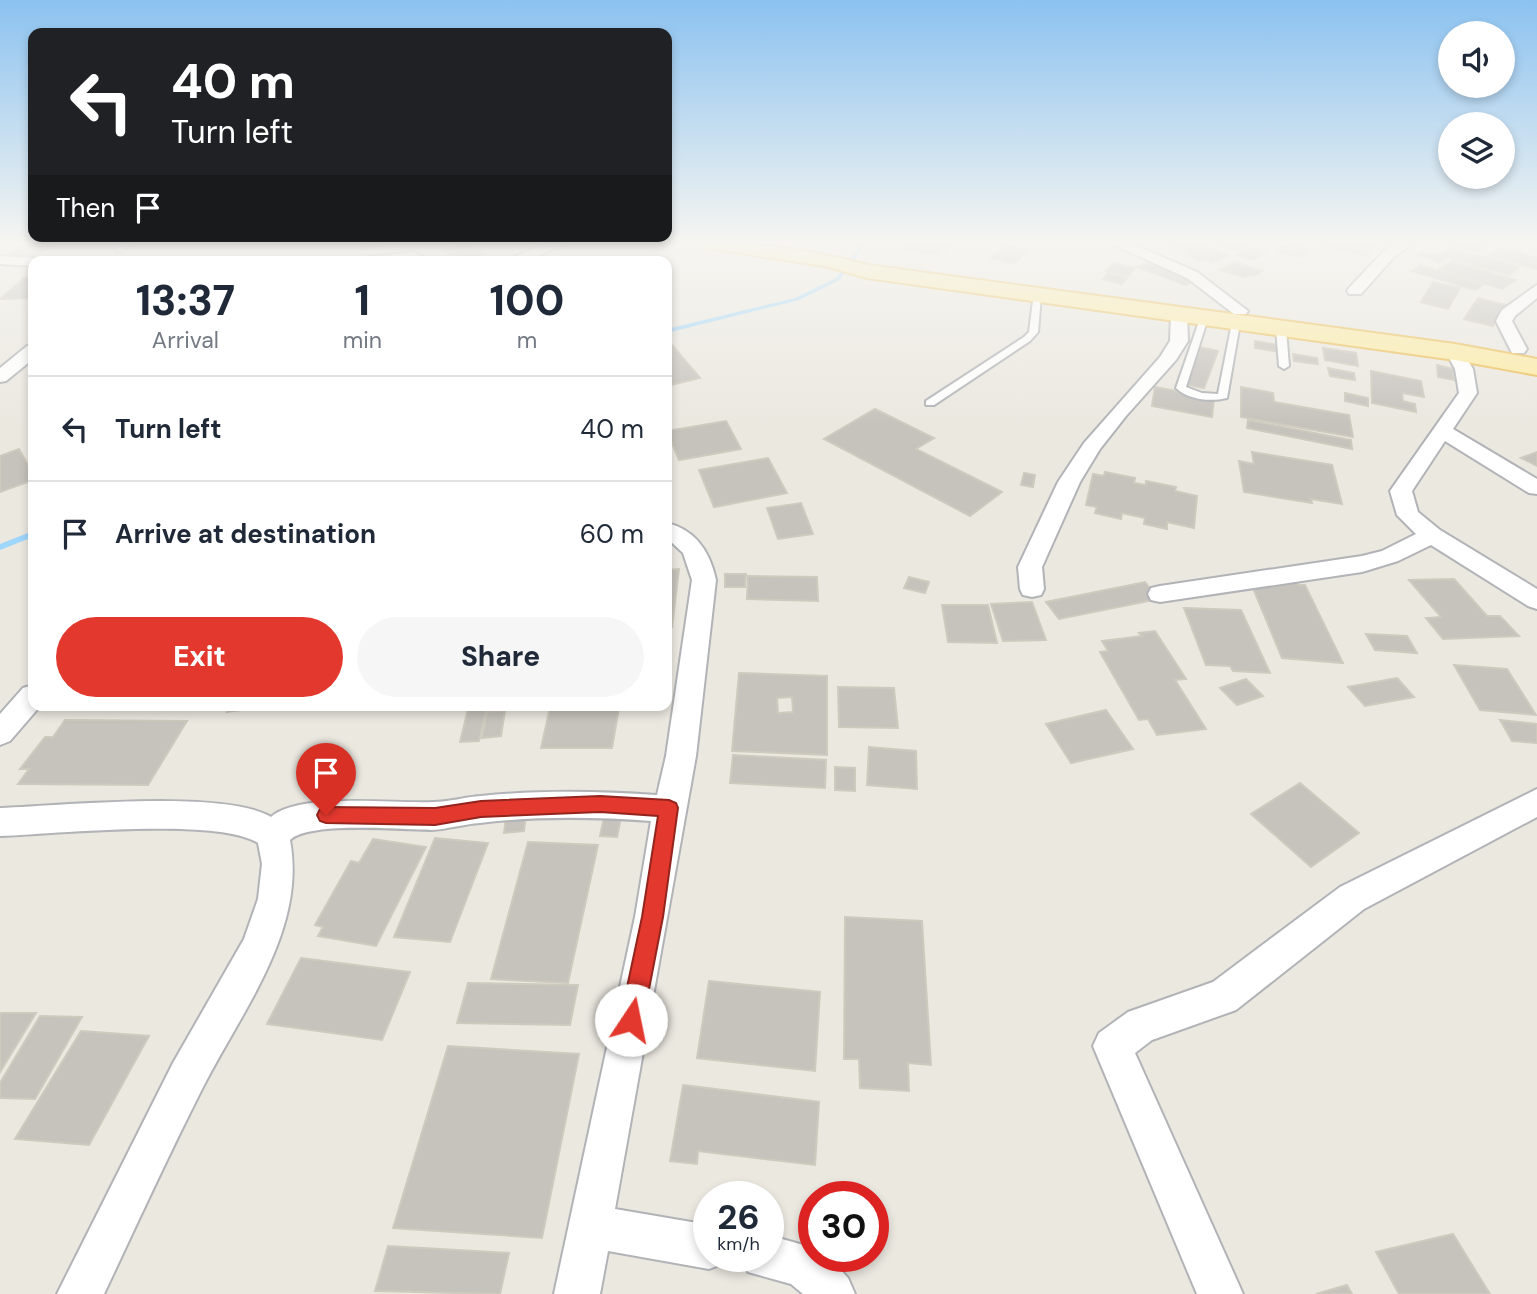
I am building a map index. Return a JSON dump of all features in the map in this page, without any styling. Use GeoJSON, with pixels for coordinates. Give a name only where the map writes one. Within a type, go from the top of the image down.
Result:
{"type":"FeatureCollection","features":[{"type":"Feature","properties":{"kind":"main road"},"geometry":{"type":"LineString","coordinates":[[1097,303],[1204,318],[1238,317],[1281,329],[1532,360]]}},
{"type":"Feature","properties":{"kind":"main road"},"geometry":{"type":"LineString","coordinates":[[1141,303],[1532,360]]}},
{"type":"Feature","properties":{"kind":"street"},"geometry":{"type":"LineString","coordinates":[[1223,303],[1238,317]]}},
{"type":"Feature","properties":{"kind":"street"},"geometry":{"type":"LineString","coordinates":[[1520,303],[1508,313],[1504,321],[1532,360]]}},
{"type":"Feature","properties":{"kind":"street"},"geometry":{"type":"LineString","coordinates":[[1032,589],[1030,567],[1069,482],[1091,447],[1167,359],[1179,341],[1179,315]]}},
{"type":"Feature","properties":{"kind":"street"},"geometry":{"type":"LineString","coordinates":[[1455,352],[1464,369],[1468,393],[1401,491],[1408,515],[1432,535],[1537,600]]}},
{"type":"Feature","properties":{"kind":"street"},"geometry":{"type":"LineString","coordinates":[[0,377],[28,354]]}},
{"type":"Feature","properties":{"kind":"street"},"geometry":{"type":"LineString","coordinates":[[1442,431],[1537,488]]}},
{"type":"Feature","properties":{"kind":"street"},"geometry":{"type":"LineString","coordinates":[[577,1294],[653,917],[669,808],[681,756],[704,580],[700,559],[692,546],[672,532]]}},
{"type":"Feature","properties":{"kind":"street"},"geometry":{"type":"LineString","coordinates":[[1160,594],[1362,564],[1390,556],[1432,535]]}},
{"type":"Feature","properties":{"kind":"street"},"geometry":{"type":"LineString","coordinates":[[0,733],[28,702]]}},
{"type":"Feature","properties":{"kind":"street"},"geometry":{"type":"LineString","coordinates":[[1220,1294],[1112,1046],[1141,1025],[1223,997],[1352,898],[1537,802]]}},
{"type":"Feature","properties":{"kind":"street"},"geometry":{"type":"LineString","coordinates":[[273,835],[286,823],[326,815],[435,816],[481,809],[600,804],[669,808]]}},
{"type":"Feature","properties":{"kind":"street"},"geometry":{"type":"LineString","coordinates":[[0,822],[177,815],[252,822],[273,835],[278,864],[275,899],[259,947],[187,1077],[79,1294]]}},
{"type":"Feature","properties":{"kind":"street"},"geometry":{"type":"LineString","coordinates":[[589,1226],[693,1244]]}},
{"type":"Feature","properties":{"kind":"street"},"geometry":{"type":"LineString","coordinates":[[784,1260],[817,1272],[832,1294]]}},
{"type":"Feature","properties":{"kind":"lane"},"geometry":{"type":"LineString","coordinates":[[930,403],[1027,339],[1033,332],[1036,303]]}},
{"type":"Feature","properties":{"kind":"lane"},"geometry":{"type":"LineString","coordinates":[[1204,318],[1181,388],[1190,393],[1217,398],[1223,396],[1238,317]]}},
{"type":"Feature","properties":{"kind":"lane"},"geometry":{"type":"LineString","coordinates":[[1281,329],[1284,366]]}},
{"type":"Feature","properties":{"kind":"building"},"geometry":{"type":"Polygon","coordinates":[[[1426,303],[1451,303],[1448,309],[1426,303]]]}},
{"type":"Feature","properties":{"kind":"building"},"geometry":{"type":"Polygon","coordinates":[[[1474,303],[1506,305],[1493,326],[1464,319],[1474,303]]]}},
{"type":"Feature","properties":{"kind":"building"},"geometry":{"type":"Polygon","coordinates":[[[1255,341],[1278,345],[1279,352],[1255,348],[1255,341]]]}},
{"type":"Feature","properties":{"kind":"building"},"geometry":{"type":"Polygon","coordinates":[[[672,345],[700,378],[672,385],[672,345]]]}},
{"type":"Feature","properties":{"kind":"building"},"geometry":{"type":"Polygon","coordinates":[[[1199,347],[1218,351],[1204,388],[1184,384],[1199,347]]]}},
{"type":"Feature","properties":{"kind":"building"},"geometry":{"type":"Polygon","coordinates":[[[1323,348],[1356,353],[1358,366],[1325,360],[1323,348]]]}},
{"type":"Feature","properties":{"kind":"building"},"geometry":{"type":"Polygon","coordinates":[[[1293,354],[1317,358],[1318,364],[1294,361],[1293,354]]]}},
{"type":"Feature","properties":{"kind":"building"},"geometry":{"type":"Polygon","coordinates":[[[1437,365],[1453,369],[1454,380],[1438,377],[1437,365]]]}},
{"type":"Feature","properties":{"kind":"building"},"geometry":{"type":"Polygon","coordinates":[[[1328,368],[1354,373],[1355,380],[1330,376],[1328,368]]]}},
{"type":"Feature","properties":{"kind":"building"},"geometry":{"type":"Polygon","coordinates":[[[1371,371],[1421,381],[1424,397],[1402,393],[1403,401],[1415,404],[1416,412],[1372,403],[1371,371]]]}},
{"type":"Feature","properties":{"kind":"building"},"geometry":{"type":"Polygon","coordinates":[[[1155,387],[1214,398],[1212,417],[1152,406],[1155,387]]]}},
{"type":"Feature","properties":{"kind":"building"},"geometry":{"type":"Polygon","coordinates":[[[1241,387],[1273,393],[1274,402],[1349,415],[1353,437],[1241,417],[1241,387]]]}},
{"type":"Feature","properties":{"kind":"building"},"geometry":{"type":"Polygon","coordinates":[[[1345,393],[1368,398],[1368,406],[1345,401],[1345,393]]]}},
{"type":"Feature","properties":{"kind":"building"},"geometry":{"type":"Polygon","coordinates":[[[875,409],[934,438],[916,449],[1002,492],[970,516],[824,439],[875,409]]]}},
{"type":"Feature","properties":{"kind":"building"},"geometry":{"type":"Polygon","coordinates":[[[1248,420],[1351,440],[1352,449],[1247,428],[1248,420]]]}},
{"type":"Feature","properties":{"kind":"building"},"geometry":{"type":"Polygon","coordinates":[[[726,421],[741,449],[679,460],[672,443],[672,430],[726,421]]]}},
{"type":"Feature","properties":{"kind":"building"},"geometry":{"type":"Polygon","coordinates":[[[19,449],[28,465],[28,482],[0,492],[0,456],[19,449]]]}},
{"type":"Feature","properties":{"kind":"building"},"geometry":{"type":"Polygon","coordinates":[[[1252,452],[1332,465],[1342,504],[1311,499],[1312,503],[1244,492],[1239,461],[1254,464],[1252,452]]]}},
{"type":"Feature","properties":{"kind":"building"},"geometry":{"type":"Polygon","coordinates":[[[1537,452],[1537,466],[1521,458],[1537,452]]]}},
{"type":"Feature","properties":{"kind":"building"},"geometry":{"type":"Polygon","coordinates":[[[768,458],[787,493],[714,507],[699,470],[768,458]]]}},
{"type":"Feature","properties":{"kind":"building"},"geometry":{"type":"Polygon","coordinates":[[[1105,472],[1135,478],[1134,483],[1146,485],[1146,481],[1176,487],[1175,491],[1197,496],[1194,528],[1167,522],[1167,529],[1144,524],[1145,518],[1122,513],[1121,519],[1095,513],[1097,507],[1086,505],[1093,474],[1104,476],[1105,472]]]}},
{"type":"Feature","properties":{"kind":"building"},"geometry":{"type":"Polygon","coordinates":[[[1024,473],[1035,475],[1033,487],[1021,485],[1024,473]]]}},
{"type":"Feature","properties":{"kind":"building"},"geometry":{"type":"Polygon","coordinates":[[[801,503],[813,534],[778,539],[767,508],[801,503]]]}},
{"type":"Feature","properties":{"kind":"building"},"geometry":{"type":"Polygon","coordinates":[[[679,569],[672,627],[672,570],[679,569]]]}},
{"type":"Feature","properties":{"kind":"building"},"geometry":{"type":"Polygon","coordinates":[[[725,574],[746,574],[745,587],[725,587],[725,574]]]}},
{"type":"Feature","properties":{"kind":"building"},"geometry":{"type":"Polygon","coordinates":[[[748,576],[817,577],[818,601],[747,599],[748,576]]]}},
{"type":"Feature","properties":{"kind":"building"},"geometry":{"type":"Polygon","coordinates":[[[909,577],[929,582],[925,593],[904,588],[909,577]]]}},
{"type":"Feature","properties":{"kind":"building"},"geometry":{"type":"Polygon","coordinates":[[[1454,579],[1487,616],[1500,616],[1519,636],[1443,639],[1426,618],[1441,617],[1409,580],[1454,579]]]}},
{"type":"Feature","properties":{"kind":"building"},"geometry":{"type":"Polygon","coordinates":[[[1250,581],[1296,581],[1298,585],[1305,585],[1343,663],[1282,658],[1250,581]]]}},
{"type":"Feature","properties":{"kind":"building"},"geometry":{"type":"Polygon","coordinates":[[[1145,582],[1158,599],[1059,619],[1046,602],[1145,582]]]}},
{"type":"Feature","properties":{"kind":"building"},"geometry":{"type":"Polygon","coordinates":[[[1032,602],[1046,640],[1003,641],[991,604],[1032,602]]]}},
{"type":"Feature","properties":{"kind":"building"},"geometry":{"type":"Polygon","coordinates":[[[942,605],[988,605],[997,643],[948,642],[942,605]]]}},
{"type":"Feature","properties":{"kind":"building"},"geometry":{"type":"Polygon","coordinates":[[[1184,608],[1241,610],[1270,673],[1233,671],[1230,666],[1206,665],[1184,608]]]}},
{"type":"Feature","properties":{"kind":"building"},"geometry":{"type":"Polygon","coordinates":[[[1155,631],[1186,679],[1175,680],[1206,729],[1157,735],[1148,719],[1139,720],[1100,652],[1108,651],[1102,641],[1142,636],[1139,633],[1155,631]]]}},
{"type":"Feature","properties":{"kind":"building"},"geometry":{"type":"Polygon","coordinates":[[[1366,634],[1407,636],[1417,653],[1375,650],[1366,634]]]}},
{"type":"Feature","properties":{"kind":"building"},"geometry":{"type":"Polygon","coordinates":[[[1454,665],[1507,669],[1536,715],[1480,710],[1454,665]]]}},
{"type":"Feature","properties":{"kind":"building"},"geometry":{"type":"Polygon","coordinates":[[[739,673],[827,676],[827,755],[732,751],[739,673]],[[792,697],[777,698],[778,713],[793,712],[792,697]]]}},
{"type":"Feature","properties":{"kind":"building"},"geometry":{"type":"Polygon","coordinates":[[[1397,678],[1414,697],[1365,706],[1348,687],[1397,678]]]}},
{"type":"Feature","properties":{"kind":"building"},"geometry":{"type":"Polygon","coordinates":[[[1246,679],[1263,696],[1237,705],[1220,688],[1246,679]]]}},
{"type":"Feature","properties":{"kind":"building"},"geometry":{"type":"Polygon","coordinates":[[[838,687],[894,688],[898,728],[839,727],[838,687]]]}},
{"type":"Feature","properties":{"kind":"building"},"geometry":{"type":"Polygon","coordinates":[[[1106,710],[1133,749],[1071,763],[1046,724],[1106,710]]]}},
{"type":"Feature","properties":{"kind":"building"},"geometry":{"type":"Polygon","coordinates":[[[468,711],[486,711],[479,741],[460,742],[468,711]]]}},
{"type":"Feature","properties":{"kind":"building"},"geometry":{"type":"Polygon","coordinates":[[[505,711],[501,736],[482,738],[487,712],[505,711]]]}},
{"type":"Feature","properties":{"kind":"building"},"geometry":{"type":"Polygon","coordinates":[[[549,711],[618,711],[612,748],[541,748],[549,711]]]}},
{"type":"Feature","properties":{"kind":"building"},"geometry":{"type":"Polygon","coordinates":[[[65,720],[187,721],[148,785],[18,784],[29,769],[20,769],[45,737],[53,737],[65,720]]]}},
{"type":"Feature","properties":{"kind":"building"},"geometry":{"type":"Polygon","coordinates":[[[1500,720],[1537,724],[1537,743],[1512,741],[1500,720]]]}},
{"type":"Feature","properties":{"kind":"building"},"geometry":{"type":"Polygon","coordinates":[[[869,747],[916,751],[917,789],[867,785],[869,747]]]}},
{"type":"Feature","properties":{"kind":"building"},"geometry":{"type":"Polygon","coordinates":[[[733,755],[826,760],[825,788],[730,783],[733,755]]]}},
{"type":"Feature","properties":{"kind":"building"},"geometry":{"type":"Polygon","coordinates":[[[835,767],[855,768],[855,791],[835,790],[835,767]]]}},
{"type":"Feature","properties":{"kind":"building"},"geometry":{"type":"Polygon","coordinates":[[[1300,783],[1359,833],[1311,867],[1251,814],[1300,783]]]}},
{"type":"Feature","properties":{"kind":"building"},"geometry":{"type":"Polygon","coordinates":[[[526,815],[524,831],[504,833],[506,817],[526,815]]]}},
{"type":"Feature","properties":{"kind":"building"},"geometry":{"type":"Polygon","coordinates":[[[604,817],[621,818],[617,837],[600,836],[604,817]]]}},
{"type":"Feature","properties":{"kind":"building"},"geometry":{"type":"Polygon","coordinates":[[[435,838],[488,843],[450,942],[394,937],[435,838]]]}},
{"type":"Feature","properties":{"kind":"building"},"geometry":{"type":"Polygon","coordinates":[[[373,839],[426,847],[376,946],[318,936],[323,927],[315,925],[351,861],[359,863],[373,839]]]}},
{"type":"Feature","properties":{"kind":"building"},"geometry":{"type":"Polygon","coordinates":[[[528,842],[598,845],[568,983],[491,979],[528,842]]]}},
{"type":"Feature","properties":{"kind":"building"},"geometry":{"type":"Polygon","coordinates":[[[845,917],[922,921],[931,1065],[908,1063],[909,1091],[860,1088],[859,1059],[844,1059],[845,917]]]}},
{"type":"Feature","properties":{"kind":"building"},"geometry":{"type":"Polygon","coordinates":[[[301,958],[410,972],[382,1040],[267,1024],[301,958]]]}},
{"type":"Feature","properties":{"kind":"building"},"geometry":{"type":"Polygon","coordinates":[[[709,981],[820,992],[815,1071],[697,1058],[709,981]]]}},
{"type":"Feature","properties":{"kind":"building"},"geometry":{"type":"Polygon","coordinates":[[[468,983],[578,985],[570,1025],[457,1023],[468,983]]]}},
{"type":"Feature","properties":{"kind":"building"},"geometry":{"type":"Polygon","coordinates":[[[0,1013],[36,1013],[0,1072],[0,1013]]]}},
{"type":"Feature","properties":{"kind":"building"},"geometry":{"type":"Polygon","coordinates":[[[40,1016],[82,1017],[35,1099],[0,1098],[0,1083],[40,1016]]]}},
{"type":"Feature","properties":{"kind":"building"},"geometry":{"type":"Polygon","coordinates":[[[81,1031],[149,1036],[89,1145],[15,1139],[81,1031]]]}},
{"type":"Feature","properties":{"kind":"building"},"geometry":{"type":"Polygon","coordinates":[[[448,1046],[579,1054],[542,1238],[393,1228],[448,1046]]]}},
{"type":"Feature","properties":{"kind":"building"},"geometry":{"type":"Polygon","coordinates":[[[683,1085],[819,1102],[815,1165],[698,1151],[697,1164],[670,1161],[683,1085]]]}},
{"type":"Feature","properties":{"kind":"building"},"geometry":{"type":"Polygon","coordinates":[[[1453,1234],[1490,1294],[1399,1294],[1376,1252],[1453,1234]]]}},
{"type":"Feature","properties":{"kind":"building"},"geometry":{"type":"Polygon","coordinates":[[[388,1246],[509,1253],[500,1294],[375,1291],[388,1246]]]}},
{"type":"Feature","properties":{"kind":"building"},"geometry":{"type":"Polygon","coordinates":[[[1347,1285],[1352,1294],[1316,1294],[1347,1285]]]}},
{"type":"Feature","properties":{"kind":"waterway"},"geometry":{"type":"LineString","coordinates":[[672,330],[779,303]]}},
{"type":"Feature","properties":{"kind":"waterway"},"geometry":{"type":"LineString","coordinates":[[0,547],[28,536]]}},
{"type":"Feature","properties":{"kind":"route"},"geometry":{"type":"LineString","coordinates":[[326,815],[435,816],[481,809],[600,804],[669,808],[653,917],[631,1020]]}}]}
